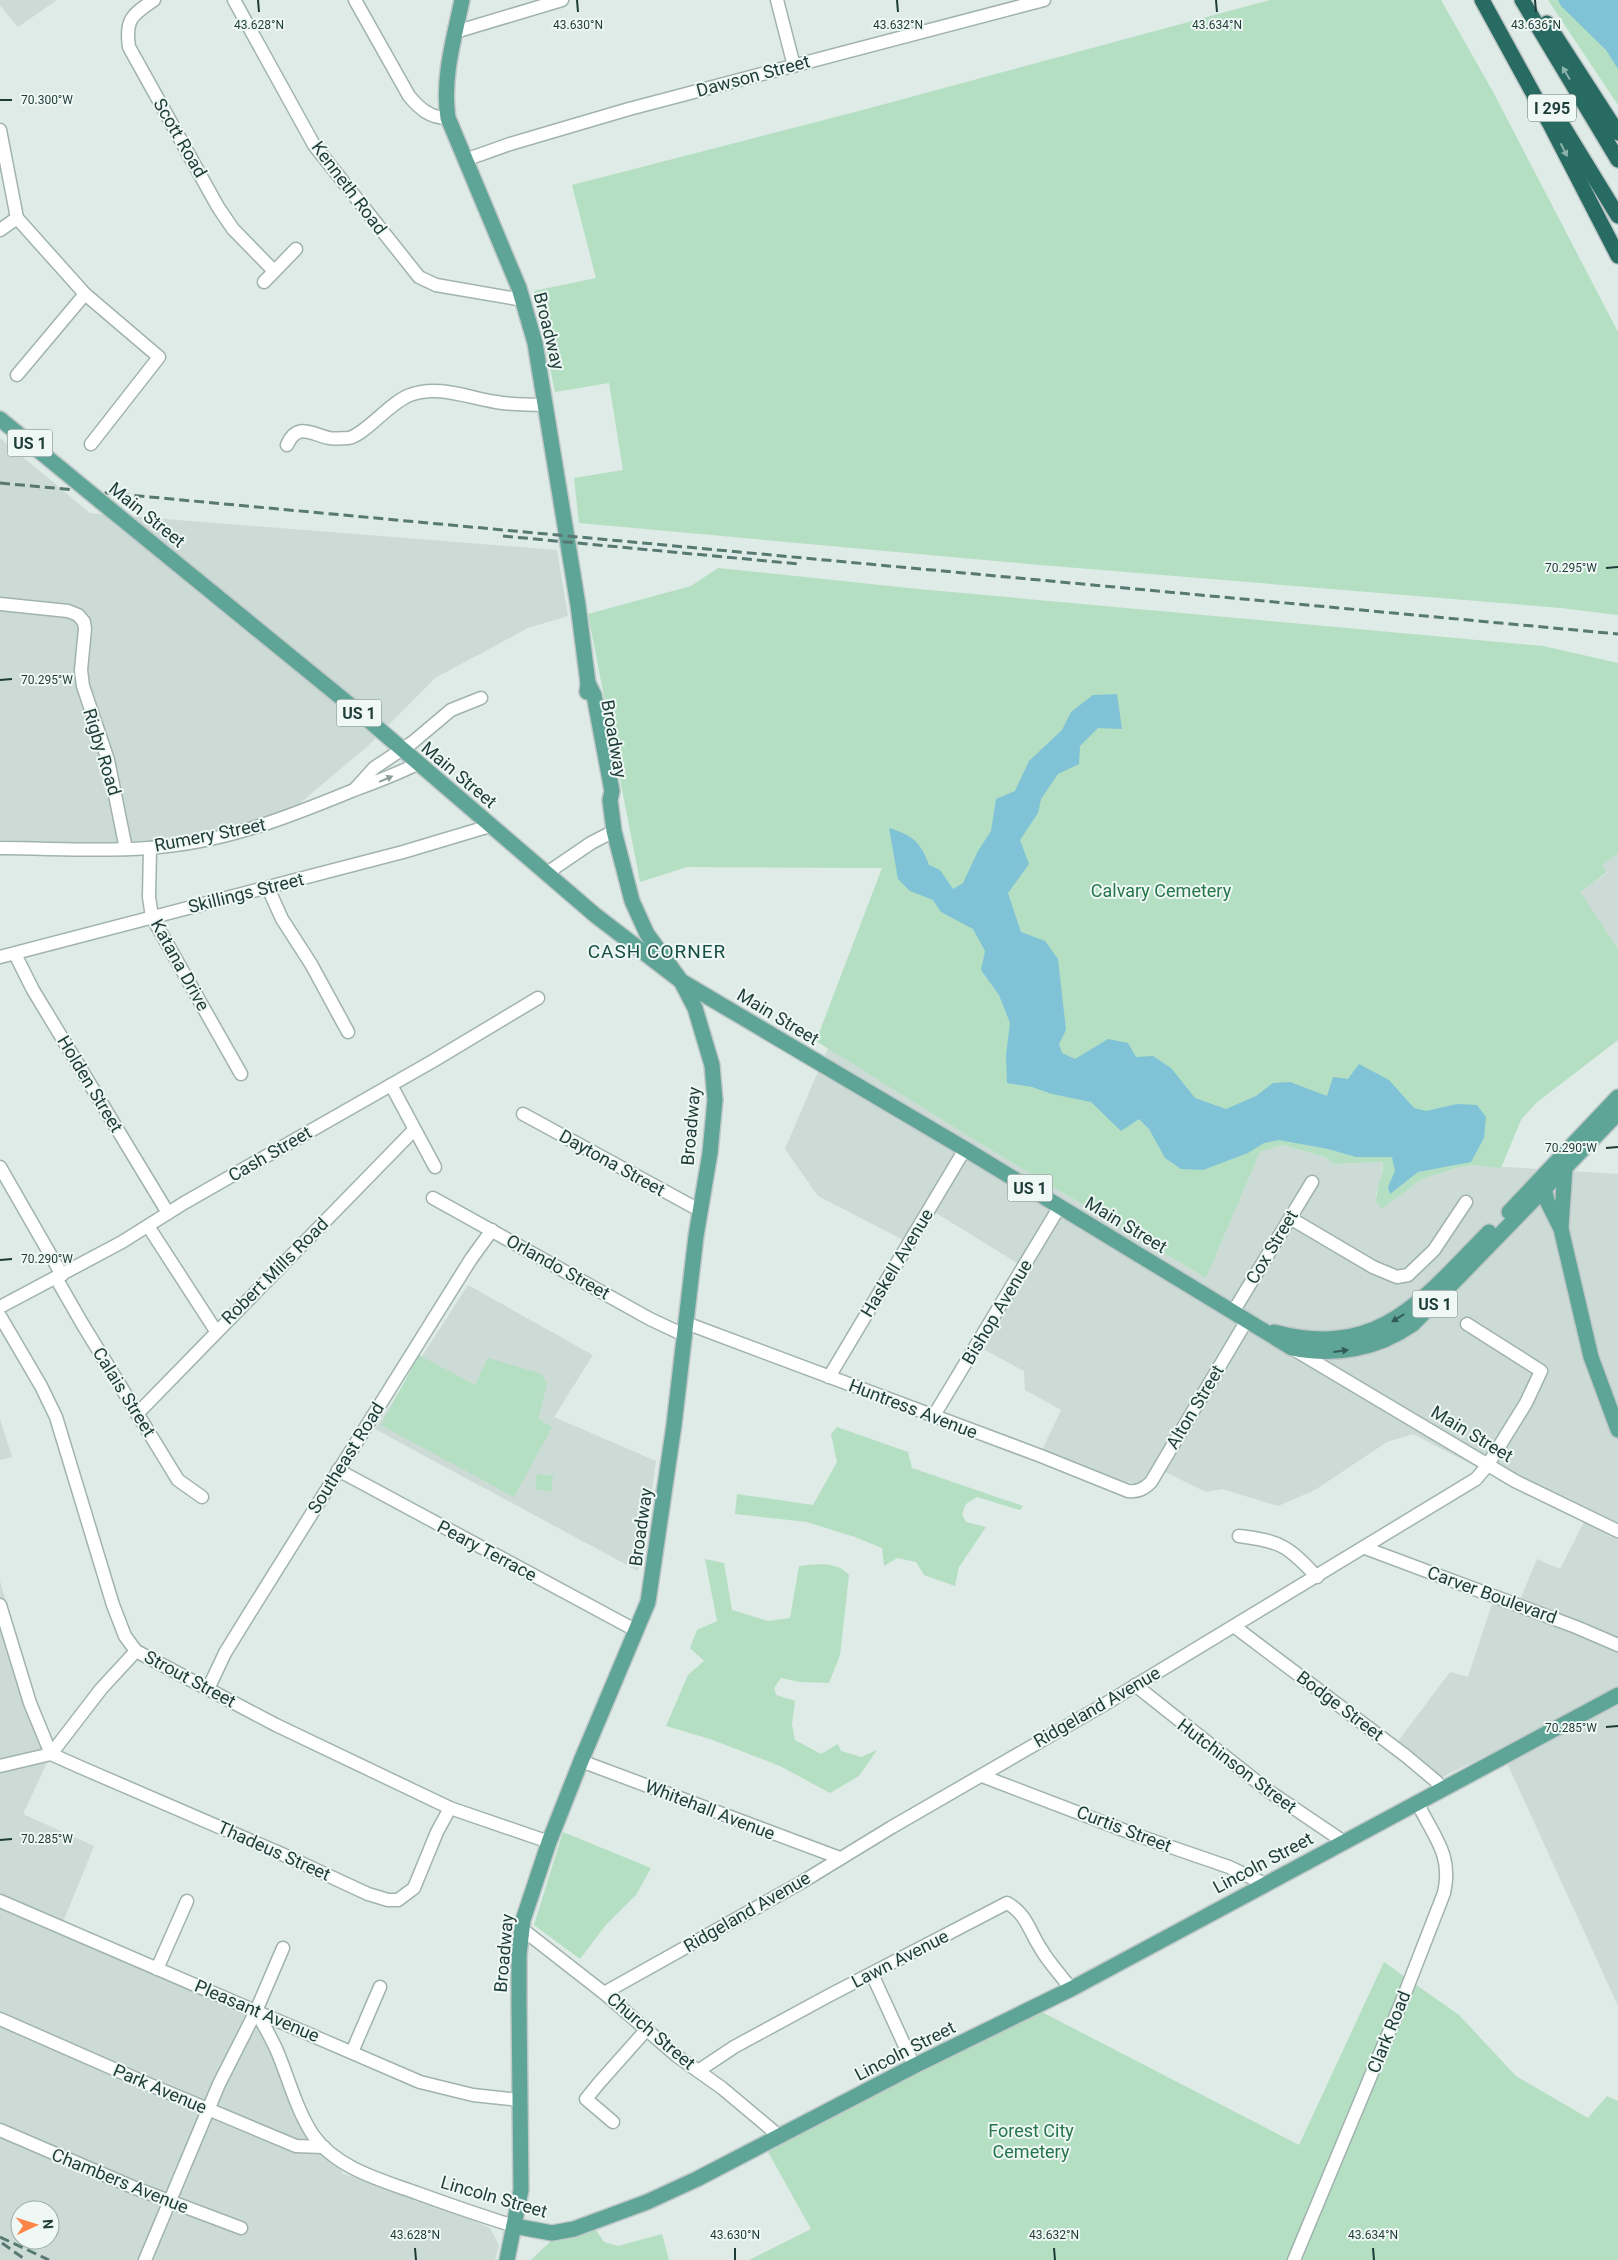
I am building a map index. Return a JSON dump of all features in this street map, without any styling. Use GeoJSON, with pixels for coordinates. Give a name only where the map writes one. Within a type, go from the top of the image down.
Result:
{"type":"FeatureCollection","features":[{"type":"Feature","properties":{"kind":"highway","name":"I 295"},"geometry":{"type":"LineString","coordinates":[[1484,0],[1618,216]]}},
{"type":"Feature","properties":{"kind":"highway"},"geometry":{"type":"LineString","coordinates":[[1484,0],[1618,256]]}},
{"type":"Feature","properties":{"kind":"highway","name":"I 295"},"geometry":{"type":"LineString","coordinates":[[1522,0],[1618,160]]}},
{"type":"Feature","properties":{"kind":"highway"},"geometry":{"type":"LineString","coordinates":[[1530,0],[1618,133]]}},
{"type":"Feature","properties":{"kind":"main road","name":"Broadway"},"geometry":{"type":"LineString","coordinates":[[462,0],[446,83],[448,118],[523,300],[535,343],[578,605],[588,683],[594,695],[612,792],[610,800],[614,831],[638,918],[681,981],[696,1008],[714,1078],[714,1108],[652,1586],[637,1631],[580,1761],[549,1842],[527,1904],[522,1929],[519,1955],[521,2190],[507,2260]]}},
{"type":"Feature","properties":{"kind":"main road","name":"Main Street"},"geometry":{"type":"LineString","coordinates":[[0,419],[363,716],[610,928],[681,981],[1060,1206],[1292,1348]]}},
{"type":"Feature","properties":{"kind":"main road","name":"US 1"},"geometry":{"type":"LineString","coordinates":[[1292,1348],[1321,1353],[1342,1351],[1381,1341],[1405,1330],[1432,1306],[1543,1184],[1618,1097]]}},
{"type":"Feature","properties":{"kind":"main road","name":"US 1"},"geometry":{"type":"LineString","coordinates":[[1251,1323],[1286,1336],[1314,1340],[1342,1338],[1380,1328],[1406,1313],[1436,1287],[1543,1184],[1565,1168],[1618,1114]]}},
{"type":"Feature","properties":{"kind":"main road"},"geometry":{"type":"LineString","coordinates":[[1561,1228],[1565,1168]]}},
{"type":"Feature","properties":{"kind":"main road"},"geometry":{"type":"LineString","coordinates":[[1543,1184],[1561,1228],[1591,1357],[1618,1430]]}},
{"type":"Feature","properties":{"kind":"main road","name":"Lincoln Street"},"geometry":{"type":"LineString","coordinates":[[514,2226],[552,2233],[574,2230],[647,2202],[696,2179],[914,2066],[1071,1989],[1618,1695]]}},
{"type":"Feature","properties":{"kind":"street","name":"Scott Road"},"geometry":{"type":"LineString","coordinates":[[154,0],[135,14],[129,22],[127,31],[129,47],[228,222],[245,243],[274,272]]}},
{"type":"Feature","properties":{"kind":"street","name":"Kenneth Road"},"geometry":{"type":"LineString","coordinates":[[234,0],[314,145],[419,278],[436,285],[523,300]]}},
{"type":"Feature","properties":{"kind":"street"},"geometry":{"type":"LineString","coordinates":[[355,0],[409,96],[420,108],[432,116],[448,118]]}},
{"type":"Feature","properties":{"kind":"street"},"geometry":{"type":"LineString","coordinates":[[455,32],[562,0]]}},
{"type":"Feature","properties":{"kind":"street"},"geometry":{"type":"LineString","coordinates":[[777,0],[794,66]]}},
{"type":"Feature","properties":{"kind":"street","name":"Dawson Street"},"geometry":{"type":"LineString","coordinates":[[465,160],[585,121],[1044,0]]}},
{"type":"Feature","properties":{"kind":"street"},"geometry":{"type":"LineString","coordinates":[[0,130],[17,218],[85,294],[159,356],[91,444]]}},
{"type":"Feature","properties":{"kind":"street"},"geometry":{"type":"LineString","coordinates":[[0,230],[17,218]]}},
{"type":"Feature","properties":{"kind":"street"},"geometry":{"type":"LineString","coordinates":[[264,282],[296,250]]}},
{"type":"Feature","properties":{"kind":"street"},"geometry":{"type":"LineString","coordinates":[[18,375],[85,294]]}},
{"type":"Feature","properties":{"kind":"street"},"geometry":{"type":"LineString","coordinates":[[287,445],[290,437],[298,432],[308,431],[329,438],[350,438],[362,431],[401,399],[421,392],[442,392],[497,402],[546,405]]}},
{"type":"Feature","properties":{"kind":"street","name":"Rigby Road"},"geometry":{"type":"LineString","coordinates":[[0,604],[68,611],[78,615],[84,622],[81,670],[84,686],[108,760],[126,849]]}},
{"type":"Feature","properties":{"kind":"street","name":"Rumery Street"},"geometry":{"type":"LineString","coordinates":[[354,790],[374,768],[401,750],[452,710],[481,698]]}},
{"type":"Feature","properties":{"kind":"street","name":"Rumery Street"},"geometry":{"type":"LineString","coordinates":[[0,848],[126,849],[150,848],[201,841],[249,830],[280,820],[388,778],[417,764]]}},
{"type":"Feature","properties":{"kind":"street","name":"Skillings Street"},"geometry":{"type":"LineString","coordinates":[[0,957],[403,852],[490,826]]}},
{"type":"Feature","properties":{"kind":"street"},"geometry":{"type":"LineString","coordinates":[[547,873],[591,843],[614,831]]}},
{"type":"Feature","properties":{"kind":"street","name":"Katana Drive"},"geometry":{"type":"LineString","coordinates":[[150,848],[149,898],[152,917],[241,1074]]}},
{"type":"Feature","properties":{"kind":"street"},"geometry":{"type":"LineString","coordinates":[[268,888],[282,919],[312,964],[348,1032]]}},
{"type":"Feature","properties":{"kind":"street","name":"Holden Street"},"geometry":{"type":"LineString","coordinates":[[15,954],[32,990],[168,1213]]}},
{"type":"Feature","properties":{"kind":"street","name":"Cash Street"},"geometry":{"type":"LineString","coordinates":[[0,1307],[148,1226],[538,998]]}},
{"type":"Feature","properties":{"kind":"street"},"geometry":{"type":"LineString","coordinates":[[390,1085],[435,1167]]}},
{"type":"Feature","properties":{"kind":"street","name":"Daytona Street"},"geometry":{"type":"LineString","coordinates":[[523,1114],[701,1211]]}},
{"type":"Feature","properties":{"kind":"street","name":"Robert Mills Road"},"geometry":{"type":"LineString","coordinates":[[137,1414],[414,1130]]}},
{"type":"Feature","properties":{"kind":"street","name":"Haskell Avenue"},"geometry":{"type":"LineString","coordinates":[[829,1377],[965,1149]]}},
{"type":"Feature","properties":{"kind":"street","name":"Calais Street"},"geometry":{"type":"LineString","coordinates":[[0,1167],[137,1414],[178,1480],[202,1498]]}},
{"type":"Feature","properties":{"kind":"street","name":"Cox Street"},"geometry":{"type":"LineString","coordinates":[[1233,1312],[1312,1182]]}},
{"type":"Feature","properties":{"kind":"street","name":"Orlando Street"},"geometry":{"type":"LineString","coordinates":[[432,1198],[650,1319],[685,1329]]}},
{"type":"Feature","properties":{"kind":"street"},"geometry":{"type":"LineString","coordinates":[[1290,1218],[1373,1267],[1397,1277],[1408,1275],[1434,1250],[1466,1202]]}},
{"type":"Feature","properties":{"kind":"street","name":"Bishop Avenue"},"geometry":{"type":"LineString","coordinates":[[933,1417],[1060,1206]]}},
{"type":"Feature","properties":{"kind":"street"},"geometry":{"type":"LineString","coordinates":[[148,1226],[216,1331]]}},
{"type":"Feature","properties":{"kind":"street","name":"Southeast Road"},"geometry":{"type":"LineString","coordinates":[[208,1689],[225,1653],[338,1470],[471,1259],[492,1230]]}},
{"type":"Feature","properties":{"kind":"street","name":"Strout Street"},"geometry":{"type":"LineString","coordinates":[[0,1316],[41,1386],[56,1418],[113,1605],[125,1636],[136,1651],[208,1689],[450,1808],[549,1842]]}},
{"type":"Feature","properties":{"kind":"street","name":"Alton Street"},"geometry":{"type":"LineString","coordinates":[[1140,1490],[1150,1482],[1251,1323]]}},
{"type":"Feature","properties":{"kind":"street","name":"Ridgeland Avenue"},"geometry":{"type":"LineString","coordinates":[[604,1993],[802,1882],[1234,1627],[1476,1480],[1487,1466],[1526,1403],[1541,1371],[1467,1324]]}},
{"type":"Feature","properties":{"kind":"street","name":"Huntress Avenue"},"geometry":{"type":"LineString","coordinates":[[685,1329],[829,1377],[1128,1491],[1140,1490]]}},
{"type":"Feature","properties":{"kind":"street","name":"Main Street"},"geometry":{"type":"LineString","coordinates":[[1292,1348],[1487,1466],[1537,1493],[1618,1531]]}},
{"type":"Feature","properties":{"kind":"street","name":"Peary Terrace"},"geometry":{"type":"LineString","coordinates":[[338,1470],[637,1631]]}},
{"type":"Feature","properties":{"kind":"street"},"geometry":{"type":"LineString","coordinates":[[1239,1536],[1267,1540],[1282,1545],[1297,1556],[1316,1576]]}},
{"type":"Feature","properties":{"kind":"street","name":"Carver Boulevard"},"geometry":{"type":"LineString","coordinates":[[1365,1548],[1576,1627],[1618,1645]]}},
{"type":"Feature","properties":{"kind":"street"},"geometry":{"type":"LineString","coordinates":[[0,1605],[30,1703],[52,1754]]}},
{"type":"Feature","properties":{"kind":"street","name":"Bodge Street"},"geometry":{"type":"LineString","coordinates":[[1234,1627],[1406,1756],[1437,1782],[1441,1789]]}},
{"type":"Feature","properties":{"kind":"street"},"geometry":{"type":"LineString","coordinates":[[0,1766],[52,1754],[101,1689],[136,1651]]}},
{"type":"Feature","properties":{"kind":"street","name":"Hutchinson Street"},"geometry":{"type":"LineString","coordinates":[[1135,1685],[1178,1721],[1270,1792],[1344,1842]]}},
{"type":"Feature","properties":{"kind":"street","name":"Thadeus Street"},"geometry":{"type":"LineString","coordinates":[[52,1754],[284,1855],[368,1894],[388,1900],[398,1900],[414,1888],[437,1832],[450,1808]]}},
{"type":"Feature","properties":{"kind":"street","name":"Whitehall Avenue"},"geometry":{"type":"LineString","coordinates":[[580,1761],[840,1858]]}},
{"type":"Feature","properties":{"kind":"street","name":"Curtis Street"},"geometry":{"type":"LineString","coordinates":[[982,1776],[1139,1836],[1228,1867],[1265,1884]]}},
{"type":"Feature","properties":{"kind":"street","name":"Clark Road"},"geometry":{"type":"LineString","coordinates":[[1294,2260],[1402,2001],[1444,1893],[1447,1880],[1446,1858],[1417,1802]]}},
{"type":"Feature","properties":{"kind":"street","name":"Pleasant Avenue"},"geometry":{"type":"LineString","coordinates":[[0,1901],[381,2066],[441,2088],[495,2099],[519,2100]]}},
{"type":"Feature","properties":{"kind":"street"},"geometry":{"type":"LineString","coordinates":[[156,1969],[187,1901]]}},
{"type":"Feature","properties":{"kind":"street","name":"Lawn Avenue"},"geometry":{"type":"LineString","coordinates":[[698,2071],[734,2047],[1007,1903],[1019,1909],[1029,1924],[1040,1948],[1071,1989]]}},
{"type":"Feature","properties":{"kind":"street","name":"Church Street"},"geometry":{"type":"LineString","coordinates":[[522,1929],[604,1993],[778,2135]]}},
{"type":"Feature","properties":{"kind":"street"},"geometry":{"type":"LineString","coordinates":[[145,2260],[171,2203],[219,2084],[256,2011],[283,1948]]}},
{"type":"Feature","properties":{"kind":"street"},"geometry":{"type":"LineString","coordinates":[[872,1974],[914,2066]]}},
{"type":"Feature","properties":{"kind":"street"},"geometry":{"type":"LineString","coordinates":[[352,2052],[380,1988]]}},
{"type":"Feature","properties":{"kind":"street","name":"Lincoln Street"},"geometry":{"type":"LineString","coordinates":[[256,2011],[277,2050],[297,2103],[313,2135],[333,2156],[389,2183],[514,2226]]}},
{"type":"Feature","properties":{"kind":"street","name":"Park Avenue"},"geometry":{"type":"LineString","coordinates":[[0,2019],[296,2146],[324,2147]]}},
{"type":"Feature","properties":{"kind":"street"},"geometry":{"type":"LineString","coordinates":[[613,2122],[586,2100],[646,2029]]}},
{"type":"Feature","properties":{"kind":"street","name":"Chambers Avenue"},"geometry":{"type":"LineString","coordinates":[[0,2130],[171,2203],[241,2228]]}},
{"type":"Feature","properties":{"kind":"shaded area"},"geometry":{"type":"Polygon","coordinates":[[[0,0],[57,0],[18,27],[0,5],[0,0]]]}},
{"type":"Feature","properties":{"kind":"shaded area"},"geometry":{"type":"Polygon","coordinates":[[[0,438],[90,513],[557,550],[568,616],[528,628],[435,678],[369,745],[299,804],[273,815],[233,828],[171,839],[88,844],[0,840],[0,438]]]}},
{"type":"Feature","properties":{"kind":"shaded area"},"geometry":{"type":"Polygon","coordinates":[[[1618,853],[1618,949],[1579,892],[1607,873],[1601,865],[1618,853]]]}},
{"type":"Feature","properties":{"kind":"shaded area"},"geometry":{"type":"Polygon","coordinates":[[[828,1048],[973,1139],[1206,1278],[1260,1152],[1283,1145],[1325,1157],[1333,1164],[1383,1162],[1381,1184],[1376,1192],[1376,1201],[1382,1209],[1422,1179],[1459,1167],[1474,1165],[1618,1174],[1618,2006],[1508,1765],[1507,1746],[1442,1777],[1396,1744],[1450,1672],[1468,1677],[1493,1601],[1516,1609],[1537,1559],[1560,1569],[1584,1522],[1413,1434],[1387,1442],[1315,1490],[1278,1506],[1222,1489],[1206,1492],[1153,1466],[1140,1483],[1125,1482],[1042,1450],[1061,1410],[1025,1390],[1024,1371],[983,1349],[1030,1271],[936,1213],[915,1246],[818,1196],[785,1149],[828,1048]]]}},
{"type":"Feature","properties":{"kind":"shaded area"},"geometry":{"type":"Polygon","coordinates":[[[468,1285],[593,1355],[554,1417],[656,1461],[646,1533],[638,1571],[375,1429],[468,1285]]]}},
{"type":"Feature","properties":{"kind":"shaded area"},"geometry":{"type":"Polygon","coordinates":[[[0,1419],[12,1457],[0,1460],[0,1419]]]}},
{"type":"Feature","properties":{"kind":"shaded area"},"geometry":{"type":"Polygon","coordinates":[[[0,1581],[51,1754],[23,1814],[94,1846],[61,1927],[256,2011],[297,2103],[343,2174],[409,2193],[490,2228],[499,2245],[495,2260],[0,2260],[0,1581]]]}},
{"type":"Feature","properties":{"kind":"green space"},"geometry":{"type":"Polygon","coordinates":[[[1270,0],[1441,0],[1492,90],[1618,332],[1618,615],[1561,608],[1029,564],[579,523],[574,478],[623,470],[609,383],[555,392],[534,291],[596,278],[572,185],[859,111],[1270,0]]]}},
{"type":"Feature","properties":{"kind":"green space"},"geometry":{"type":"Polygon","coordinates":[[[1548,0],[1618,0],[1618,105],[1548,0]]]}},
{"type":"Feature","properties":{"kind":"green space","name":"Calvary Cemetery"},"geometry":{"type":"Polygon","coordinates":[[[718,568],[918,589],[1543,646],[1618,663],[1618,853],[1602,865],[1607,872],[1580,892],[1618,949],[1618,1040],[1536,1103],[1521,1120],[1501,1168],[1474,1165],[1459,1167],[1422,1179],[1382,1209],[1376,1201],[1383,1162],[1333,1164],[1325,1157],[1283,1145],[1260,1152],[1206,1278],[973,1139],[816,1041],[882,868],[687,867],[640,882],[588,614],[691,586],[718,568]]]}},
{"type":"Feature","properties":{"kind":"green space"},"geometry":{"type":"Polygon","coordinates":[[[419,1355],[475,1385],[488,1358],[542,1374],[547,1384],[538,1419],[552,1427],[514,1497],[381,1425],[419,1355]]]}},
{"type":"Feature","properties":{"kind":"green space"},"geometry":{"type":"Polygon","coordinates":[[[837,1427],[908,1452],[912,1468],[1023,1506],[1020,1510],[977,1497],[966,1504],[962,1514],[966,1522],[986,1527],[959,1567],[955,1586],[924,1575],[916,1562],[897,1558],[884,1566],[882,1548],[855,1537],[807,1522],[735,1514],[737,1494],[813,1505],[837,1462],[831,1434],[837,1427]]]}},
{"type":"Feature","properties":{"kind":"green space"},"geometry":{"type":"Polygon","coordinates":[[[537,1474],[553,1476],[551,1492],[535,1489],[537,1474]]]}},
{"type":"Feature","properties":{"kind":"green space"},"geometry":{"type":"Polygon","coordinates":[[[705,1559],[724,1563],[732,1610],[768,1621],[790,1618],[799,1566],[832,1565],[839,1567],[849,1575],[840,1655],[829,1683],[800,1682],[781,1678],[774,1688],[776,1695],[795,1701],[792,1724],[795,1740],[821,1754],[838,1744],[841,1751],[861,1757],[877,1750],[859,1776],[830,1793],[780,1766],[710,1739],[666,1726],[688,1675],[704,1661],[690,1648],[697,1630],[717,1621],[705,1559]]]}},
{"type":"Feature","properties":{"kind":"green space"},"geometry":{"type":"Polygon","coordinates":[[[563,1832],[651,1868],[636,1895],[605,1926],[580,1959],[534,1925],[563,1832]]]}},
{"type":"Feature","properties":{"kind":"green space","name":"Forest City Cemetery"},"geometry":{"type":"Polygon","coordinates":[[[1384,1962],[1459,2015],[1516,2076],[1588,2118],[1607,2096],[1618,2101],[1618,2260],[749,2260],[811,2229],[763,2143],[1034,2008],[1299,2145],[1384,1962]]]}},
{"type":"Feature","properties":{"kind":"green space"},"geometry":{"type":"Polygon","coordinates":[[[596,2230],[604,2242],[618,2246],[662,2234],[669,2260],[531,2260],[551,2241],[596,2230]]]}},
{"type":"Feature","properties":{"kind":"water"},"geometry":{"type":"Polygon","coordinates":[[[1558,0],[1618,0],[1618,69],[1606,50],[1561,6],[1558,0]]]}},
{"type":"Feature","properties":{"kind":"water"},"geometry":{"type":"Polygon","coordinates":[[[1117,694],[1122,729],[1098,728],[1080,746],[1079,764],[1058,774],[1041,799],[1038,813],[1020,840],[1029,864],[1008,893],[1021,932],[1045,941],[1058,959],[1066,1030],[1059,1044],[1062,1053],[1075,1059],[1108,1039],[1128,1043],[1136,1057],[1153,1056],[1171,1068],[1195,1098],[1226,1109],[1256,1096],[1273,1083],[1290,1082],[1327,1096],[1333,1077],[1348,1079],[1359,1064],[1389,1080],[1414,1108],[1426,1111],[1457,1104],[1477,1105],[1486,1117],[1484,1138],[1471,1162],[1418,1172],[1390,1194],[1388,1187],[1395,1171],[1392,1157],[1356,1157],[1328,1149],[1279,1140],[1264,1143],[1248,1153],[1203,1170],[1181,1169],[1165,1158],[1149,1129],[1139,1119],[1121,1131],[1091,1102],[1052,1094],[1032,1087],[1007,1083],[1006,1055],[1010,1023],[999,995],[981,970],[985,951],[973,929],[941,912],[933,900],[910,891],[898,879],[889,828],[915,841],[923,850],[929,865],[940,870],[953,889],[963,883],[978,851],[991,831],[996,799],[1015,791],[1029,761],[1062,730],[1071,712],[1093,695],[1117,694]]]}},
{"type":"Feature","properties":{"kind":"railway"},"geometry":{"type":"LineString","coordinates":[[0,483],[1618,634]]}},
{"type":"Feature","properties":{"kind":"railway"},"geometry":{"type":"LineString","coordinates":[[503,536],[799,564]]}},
{"type":"Feature","properties":{"kind":"railway"},"geometry":{"type":"LineString","coordinates":[[0,2237],[49,2260]]}},
{"type":"Feature","properties":{"kind":"railway"},"geometry":{"type":"LineString","coordinates":[[2,2243],[26,2260]]}},
{"type":"Feature","properties":{"kind":"district","name":"CASH CORNER"},"geometry":{"type":"Point","coordinates":[657,951]}}]}
